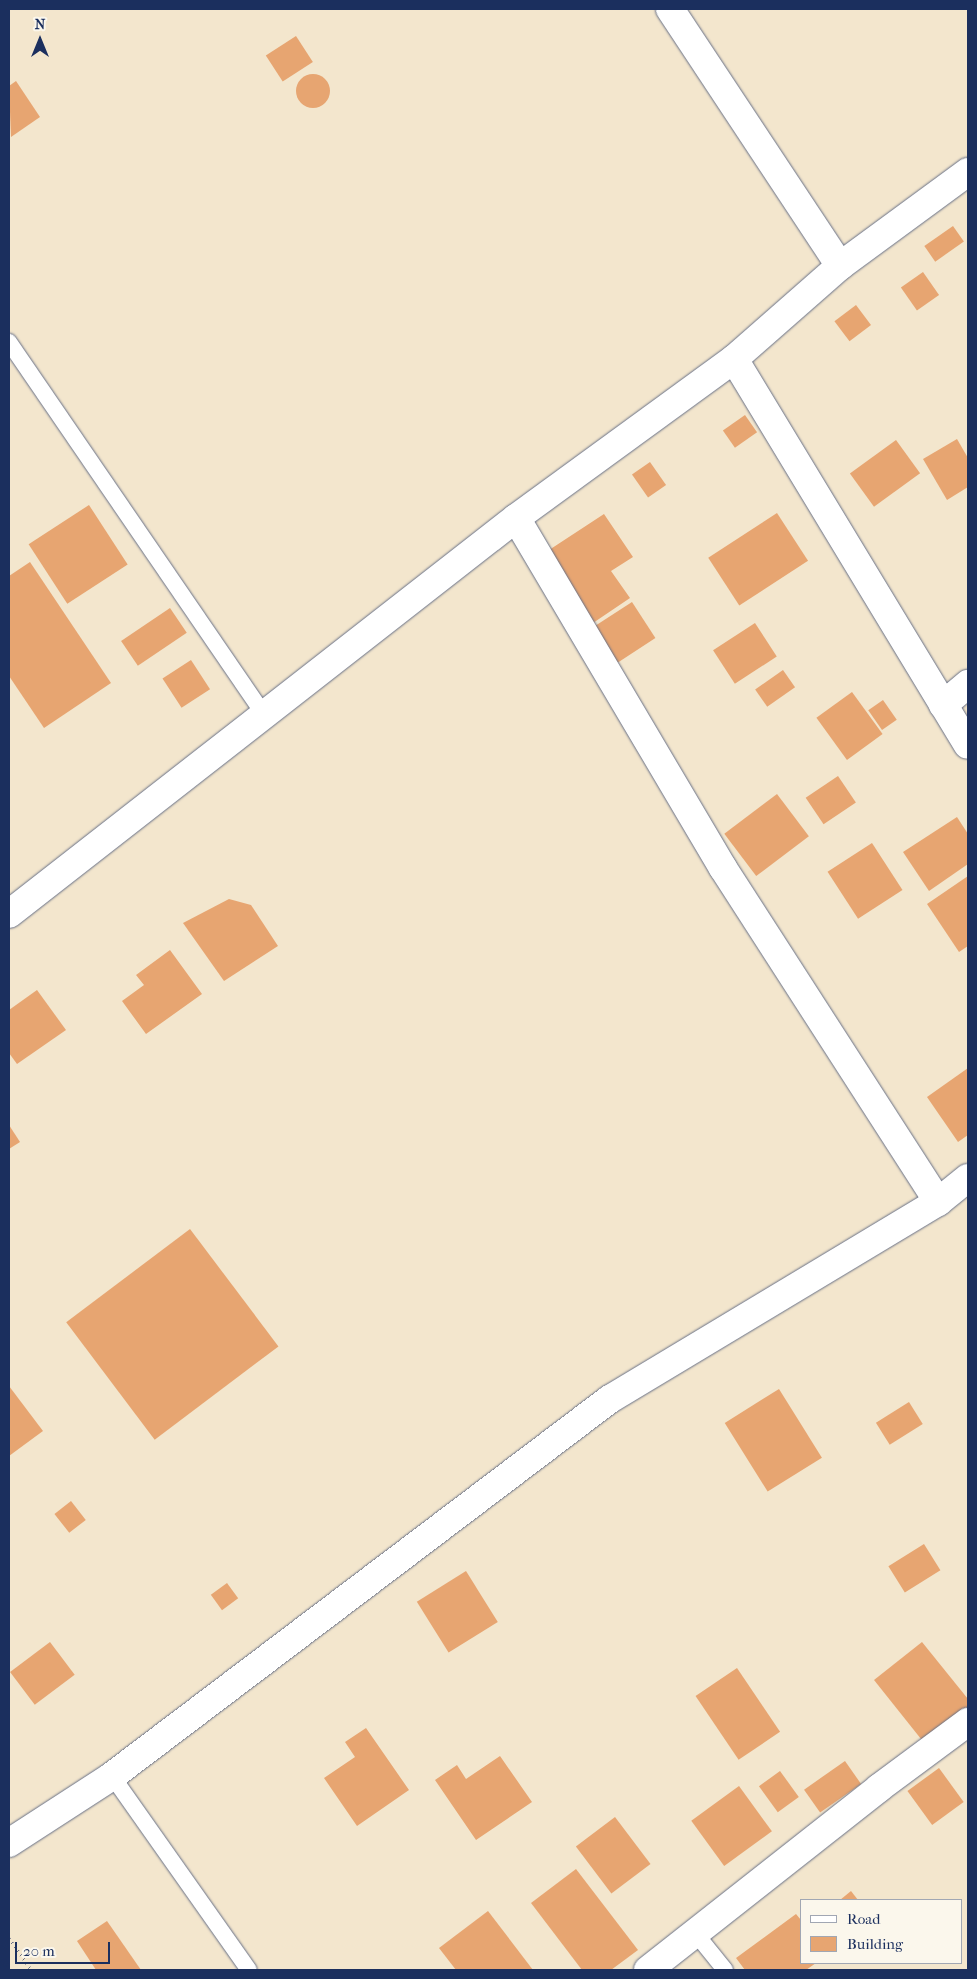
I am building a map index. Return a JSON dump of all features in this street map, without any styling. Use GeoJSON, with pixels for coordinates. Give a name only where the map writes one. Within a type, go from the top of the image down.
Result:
{"type":"FeatureCollection","features":[{"type":"Feature","properties":{"kind":"street"},"geometry":{"type":"LineString","coordinates":[[670,9],[840,266]]}},
{"type":"Feature","properties":{"kind":"street"},"geometry":{"type":"LineString","coordinates":[[9,914],[263,713],[516,518],[734,359],[840,266],[968,172]]}},
{"type":"Feature","properties":{"kind":"street"},"geometry":{"type":"LineString","coordinates":[[734,359],[968,745]]}},
{"type":"Feature","properties":{"kind":"street"},"geometry":{"type":"LineString","coordinates":[[516,518],[722,868],[938,1202]]}},
{"type":"Feature","properties":{"kind":"street"},"geometry":{"type":"LineString","coordinates":[[943,705],[968,684]]}},
{"type":"Feature","properties":{"kind":"street"},"geometry":{"type":"LineString","coordinates":[[9,1842],[112,1776],[610,1399],[938,1202],[968,1178]]}},
{"type":"Feature","properties":{"kind":"street"},"geometry":{"type":"LineString","coordinates":[[648,1970],[879,1788],[968,1722]]}},
{"type":"Feature","properties":{"kind":"lane"},"geometry":{"type":"LineString","coordinates":[[9,342],[263,713]]}},
{"type":"Feature","properties":{"kind":"lane"},"geometry":{"type":"LineString","coordinates":[[112,1776],[249,1970]]}},
{"type":"Feature","properties":{"kind":"lane"},"geometry":{"type":"LineString","coordinates":[[696,1934],[725,1970]]}},
{"type":"Feature","properties":{"kind":"path"},"geometry":{"type":"LineString","coordinates":[[9,1938],[31,1970]]}},
{"type":"Feature","properties":{"kind":"building"},"geometry":{"type":"Polygon","coordinates":[[[296,36],[313,62],[283,82],[266,56],[296,36]]]}},
{"type":"Feature","properties":{"kind":"building"},"geometry":{"type":"Polygon","coordinates":[[[313,74],[325,79],[330,91],[325,103],[313,108],[301,103],[296,91],[301,79],[313,74]]]}},
{"type":"Feature","properties":{"kind":"building"},"geometry":{"type":"Polygon","coordinates":[[[16,81],[40,117],[11,137],[9,86],[16,81]]]}},
{"type":"Feature","properties":{"kind":"building"},"geometry":{"type":"Polygon","coordinates":[[[953,226],[964,242],[935,262],[924,246],[953,226]]]}},
{"type":"Feature","properties":{"kind":"building"},"geometry":{"type":"Polygon","coordinates":[[[923,272],[939,295],[917,310],[901,287],[923,272]]]}},
{"type":"Feature","properties":{"kind":"building"},"geometry":{"type":"Polygon","coordinates":[[[856,305],[871,325],[849,341],[834,321],[856,305]]]}},
{"type":"Feature","properties":{"kind":"building"},"geometry":{"type":"Polygon","coordinates":[[[745,415],[757,432],[735,448],[723,430],[745,415]]]}},
{"type":"Feature","properties":{"kind":"building"},"geometry":{"type":"Polygon","coordinates":[[[957,439],[968,458],[968,487],[947,500],[923,459],[957,439]]]}},
{"type":"Feature","properties":{"kind":"building"},"geometry":{"type":"Polygon","coordinates":[[[896,440],[920,473],[874,507],[850,474],[896,440]]]}},
{"type":"Feature","properties":{"kind":"building"},"geometry":{"type":"Polygon","coordinates":[[[650,462],[666,485],[648,498],[632,475],[650,462]]]}},
{"type":"Feature","properties":{"kind":"building"},"geometry":{"type":"Polygon","coordinates":[[[89,505],[128,565],[67,604],[29,544],[89,505]]]}},
{"type":"Feature","properties":{"kind":"building"},"geometry":{"type":"Polygon","coordinates":[[[777,513],[808,561],[739,605],[708,558],[777,513]]]}},
{"type":"Feature","properties":{"kind":"building"},"geometry":{"type":"Polygon","coordinates":[[[604,514],[633,557],[611,571],[630,598],[593,623],[546,552],[604,514]]]}},
{"type":"Feature","properties":{"kind":"building"},"geometry":{"type":"Polygon","coordinates":[[[30,562],[111,683],[44,728],[9,676],[9,576],[30,562]]]}},
{"type":"Feature","properties":{"kind":"building"},"geometry":{"type":"Polygon","coordinates":[[[632,602],[655,638],[612,666],[588,630],[632,602]]]}},
{"type":"Feature","properties":{"kind":"building"},"geometry":{"type":"Polygon","coordinates":[[[170,608],[187,633],[138,666],[121,641],[170,608]]]}},
{"type":"Feature","properties":{"kind":"building"},"geometry":{"type":"Polygon","coordinates":[[[755,623],[777,657],[735,684],[713,650],[755,623]]]}},
{"type":"Feature","properties":{"kind":"building"},"geometry":{"type":"Polygon","coordinates":[[[191,660],[210,689],[182,708],[162,679],[191,660]]]}},
{"type":"Feature","properties":{"kind":"building"},"geometry":{"type":"Polygon","coordinates":[[[783,670],[795,687],[767,707],[755,690],[783,670]]]}},
{"type":"Feature","properties":{"kind":"building"},"geometry":{"type":"Polygon","coordinates":[[[852,692],[883,734],[847,760],[816,718],[852,692]]]}},
{"type":"Feature","properties":{"kind":"building"},"geometry":{"type":"Polygon","coordinates":[[[883,700],[897,720],[882,730],[868,710],[883,700]]]}},
{"type":"Feature","properties":{"kind":"building"},"geometry":{"type":"Polygon","coordinates":[[[838,776],[856,803],[824,824],[806,798],[838,776]]]}},
{"type":"Feature","properties":{"kind":"building"},"geometry":{"type":"Polygon","coordinates":[[[777,794],[809,836],[756,876],[724,834],[777,794]]]}},
{"type":"Feature","properties":{"kind":"building"},"geometry":{"type":"Polygon","coordinates":[[[957,817],[968,834],[968,864],[929,891],[903,852],[957,817]]]}},
{"type":"Feature","properties":{"kind":"building"},"geometry":{"type":"Polygon","coordinates":[[[872,843],[902,890],[858,919],[828,872],[872,843]]]}},
{"type":"Feature","properties":{"kind":"building"},"geometry":{"type":"Polygon","coordinates":[[[968,876],[968,946],[959,952],[927,904],[968,876]]]}},
{"type":"Feature","properties":{"kind":"building"},"geometry":{"type":"Polygon","coordinates":[[[229,899],[251,905],[278,946],[224,981],[183,923],[229,899]]]}},
{"type":"Feature","properties":{"kind":"building"},"geometry":{"type":"Polygon","coordinates":[[[170,950],[202,994],[146,1034],[122,1001],[144,985],[136,975],[170,950]]]}},
{"type":"Feature","properties":{"kind":"building"},"geometry":{"type":"Polygon","coordinates":[[[37,990],[66,1030],[17,1064],[9,1053],[9,1010],[37,990]]]}},
{"type":"Feature","properties":{"kind":"building"},"geometry":{"type":"Polygon","coordinates":[[[968,1068],[968,1135],[958,1142],[927,1097],[968,1068]]]}},
{"type":"Feature","properties":{"kind":"building"},"geometry":{"type":"Polygon","coordinates":[[[9,1125],[20,1142],[9,1149],[9,1125]]]}},
{"type":"Feature","properties":{"kind":"building"},"geometry":{"type":"Polygon","coordinates":[[[190,1229],[278,1346],[155,1440],[66,1322],[190,1229]]]}},
{"type":"Feature","properties":{"kind":"building"},"geometry":{"type":"Polygon","coordinates":[[[9,1386],[43,1431],[9,1456],[9,1386]]]}},
{"type":"Feature","properties":{"kind":"building"},"geometry":{"type":"Polygon","coordinates":[[[779,1389],[822,1458],[768,1492],[725,1423],[779,1389]]]}},
{"type":"Feature","properties":{"kind":"building"},"geometry":{"type":"Polygon","coordinates":[[[909,1402],[923,1424],[890,1445],[876,1423],[909,1402]]]}},
{"type":"Feature","properties":{"kind":"building"},"geometry":{"type":"Polygon","coordinates":[[[71,1501],[86,1520],[69,1533],[54,1514],[71,1501]]]}},
{"type":"Feature","properties":{"kind":"building"},"geometry":{"type":"Polygon","coordinates":[[[924,1544],[940,1570],[905,1593],[888,1566],[924,1544]]]}},
{"type":"Feature","properties":{"kind":"building"},"geometry":{"type":"Polygon","coordinates":[[[466,1571],[498,1622],[449,1653],[417,1602],[466,1571]]]}},
{"type":"Feature","properties":{"kind":"building"},"geometry":{"type":"Polygon","coordinates":[[[227,1583],[238,1598],[222,1610],[211,1595],[227,1583]]]}},
{"type":"Feature","properties":{"kind":"building"},"geometry":{"type":"Polygon","coordinates":[[[50,1642],[75,1675],[35,1705],[10,1672],[50,1642]]]}},
{"type":"Feature","properties":{"kind":"building"},"geometry":{"type":"Polygon","coordinates":[[[922,1642],[968,1699],[968,1710],[925,1744],[874,1680],[922,1642]]]}},
{"type":"Feature","properties":{"kind":"building"},"geometry":{"type":"Polygon","coordinates":[[[737,1668],[780,1732],[739,1760],[696,1696],[737,1668]]]}},
{"type":"Feature","properties":{"kind":"building"},"geometry":{"type":"Polygon","coordinates":[[[366,1728],[409,1790],[357,1826],[324,1778],[355,1757],[345,1742],[366,1728]]]}},
{"type":"Feature","properties":{"kind":"building"},"geometry":{"type":"Polygon","coordinates":[[[500,1756],[532,1802],[476,1840],[435,1780],[457,1765],[466,1779],[500,1756]]]}},
{"type":"Feature","properties":{"kind":"building"},"geometry":{"type":"Polygon","coordinates":[[[845,1761],[861,1784],[820,1813],[804,1790],[845,1761]]]}},
{"type":"Feature","properties":{"kind":"building"},"geometry":{"type":"Polygon","coordinates":[[[939,1768],[964,1802],[932,1825],[907,1791],[939,1768]]]}},
{"type":"Feature","properties":{"kind":"building"},"geometry":{"type":"Polygon","coordinates":[[[780,1771],[799,1797],[778,1812],[759,1786],[780,1771]]]}},
{"type":"Feature","properties":{"kind":"building"},"geometry":{"type":"Polygon","coordinates":[[[739,1786],[772,1831],[724,1866],[691,1821],[739,1786]]]}},
{"type":"Feature","properties":{"kind":"building"},"geometry":{"type":"Polygon","coordinates":[[[615,1817],[651,1864],[611,1894],[576,1846],[615,1817]]]}},
{"type":"Feature","properties":{"kind":"building"},"geometry":{"type":"Polygon","coordinates":[[[576,1869],[638,1950],[611,1970],[582,1970],[531,1903],[576,1869]]]}},
{"type":"Feature","properties":{"kind":"building"},"geometry":{"type":"Polygon","coordinates":[[[851,1891],[857,1899],[841,1899],[851,1891]]]}},
{"type":"Feature","properties":{"kind":"building"},"geometry":{"type":"Polygon","coordinates":[[[488,1911],[533,1970],[456,1970],[439,1948],[488,1911]]]}},
{"type":"Feature","properties":{"kind":"building"},"geometry":{"type":"Polygon","coordinates":[[[796,1914],[800,1919],[800,1964],[815,1964],[806,1970],[745,1970],[736,1958],[796,1914]]]}},
{"type":"Feature","properties":{"kind":"building"},"geometry":{"type":"Polygon","coordinates":[[[107,1921],[141,1970],[96,1970],[77,1941],[107,1921]]]}}]}
